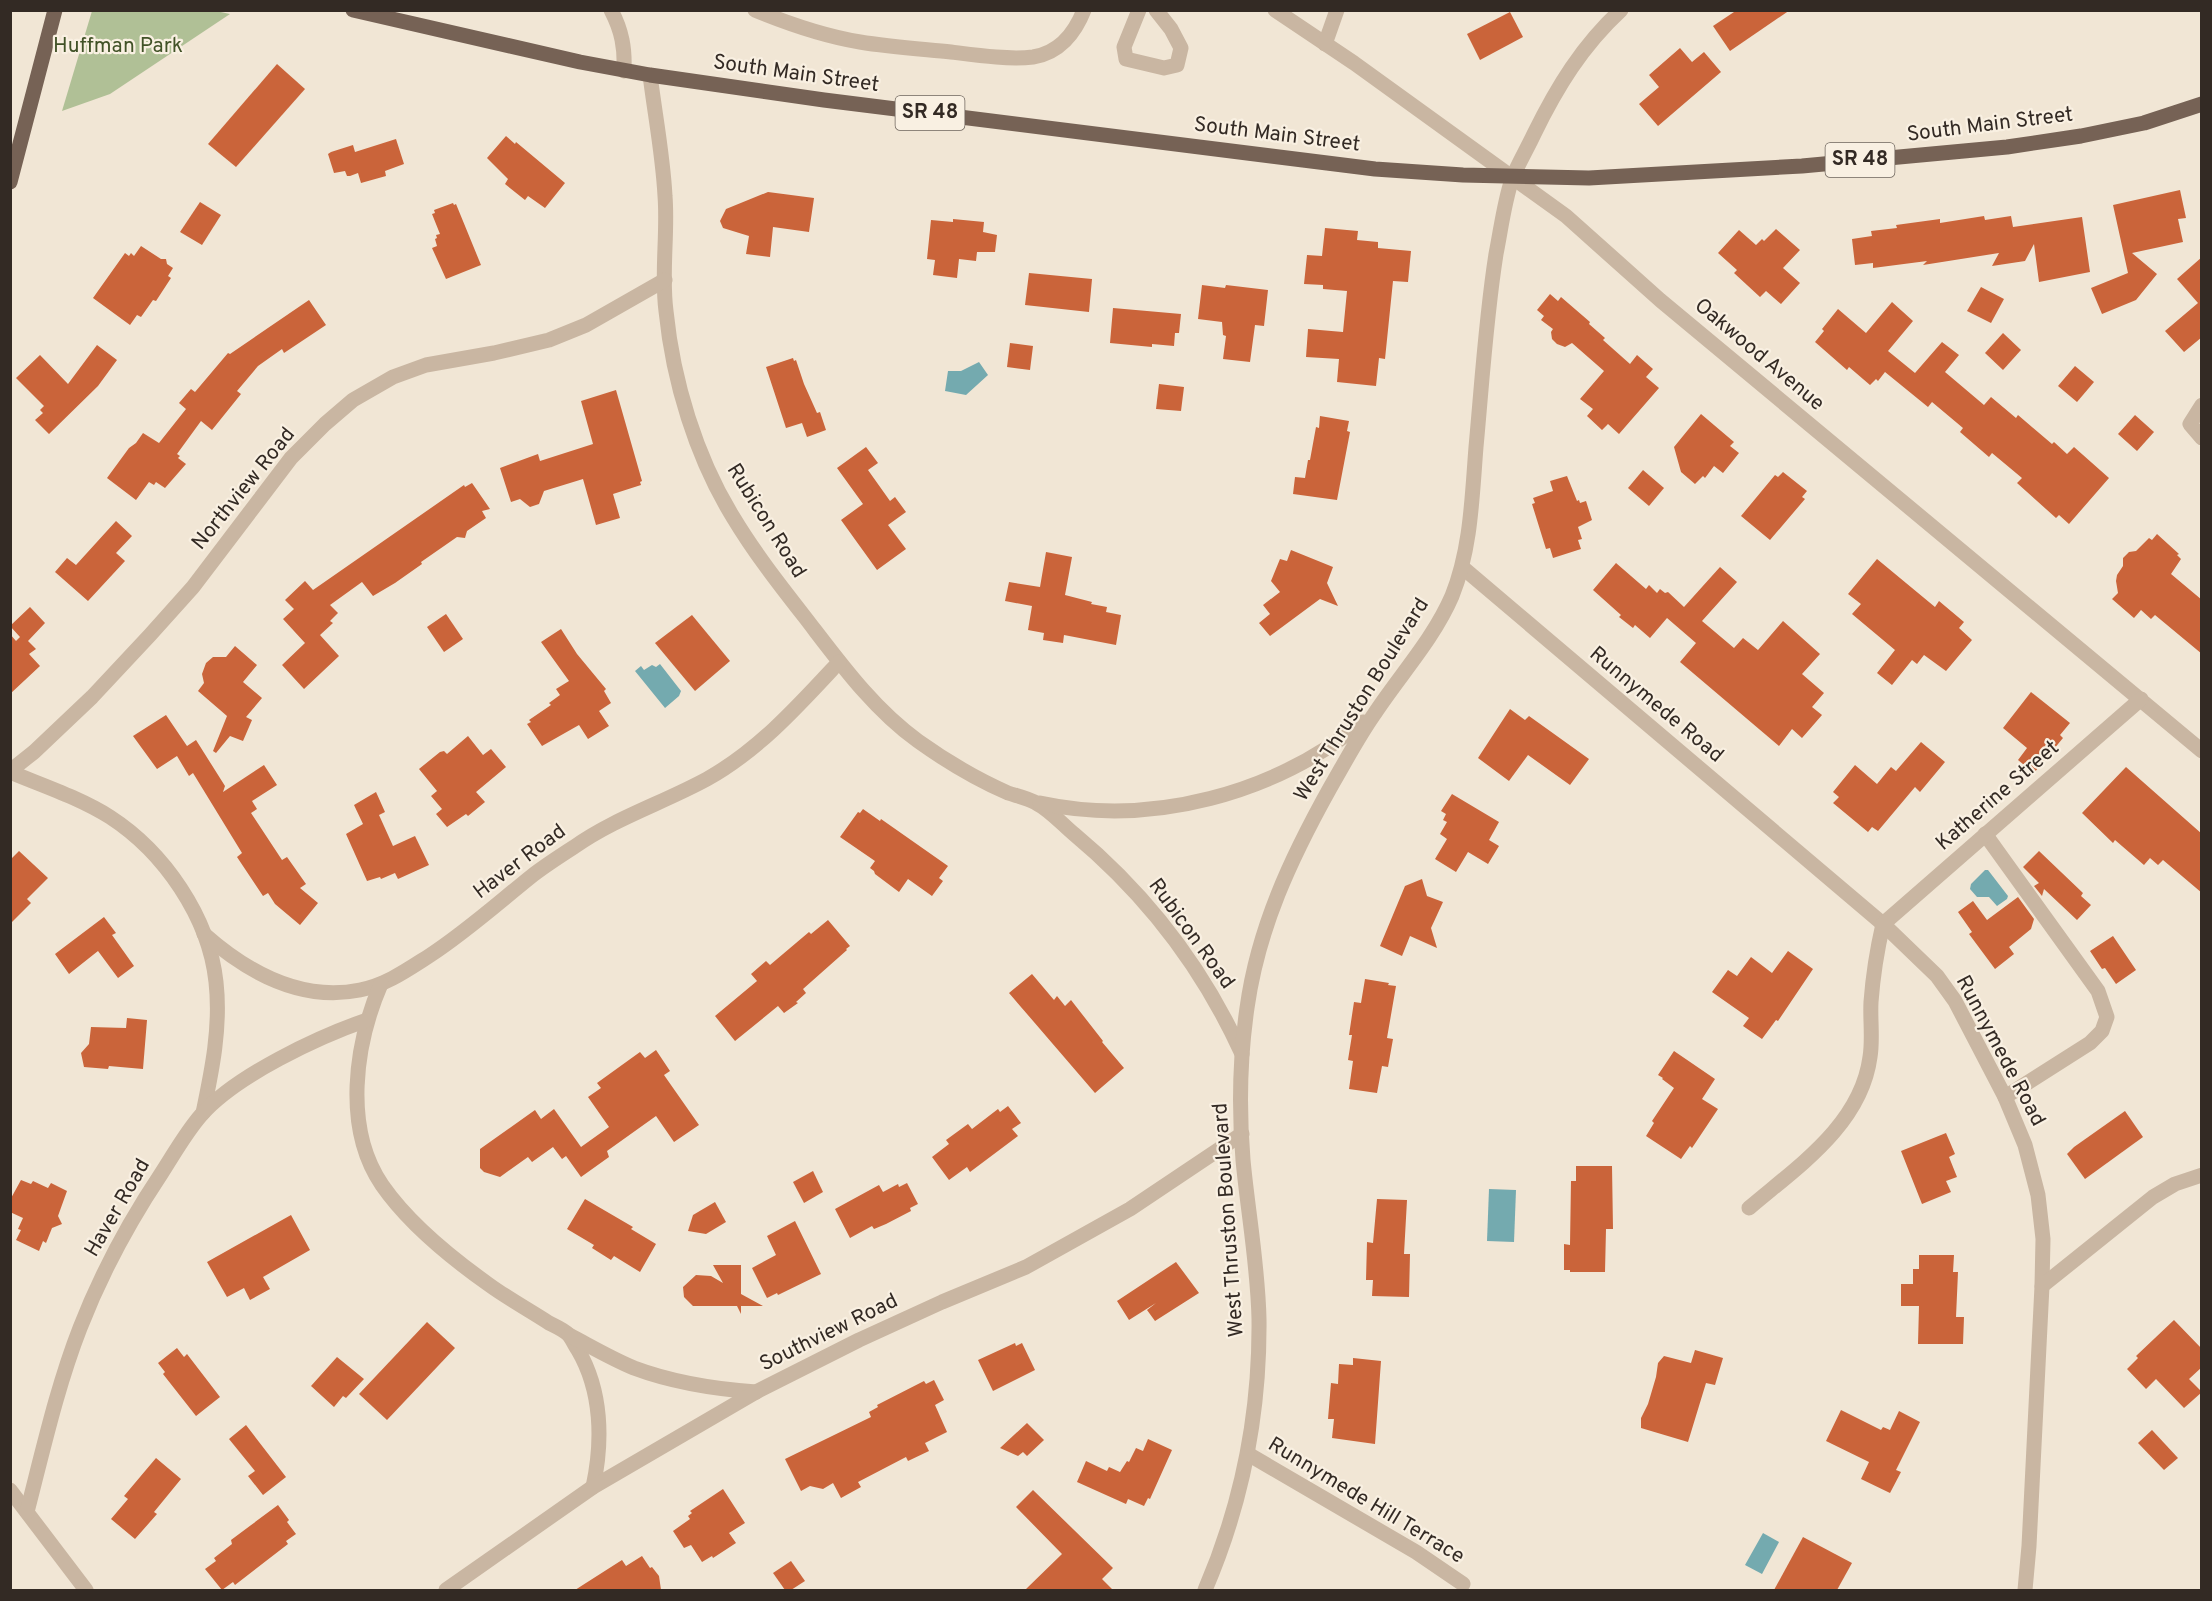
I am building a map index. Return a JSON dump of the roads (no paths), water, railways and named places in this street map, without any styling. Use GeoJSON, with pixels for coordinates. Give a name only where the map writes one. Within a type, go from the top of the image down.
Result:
{"type":"FeatureCollection","features":[{"type":"Feature","properties":{"kind":"main road"},"geometry":{"type":"LineString","coordinates":[[10,182],[55,10]]}},
{"type":"Feature","properties":{"kind":"main road","name":"South Main Street"},"geometry":{"type":"LineString","coordinates":[[353,10],[650,75],[824,100],[1375,169],[1513,177],[1589,178],[1690,174],[2007,147],[2081,136],[2144,123],[2202,104]]}},
{"type":"Feature","properties":{"kind":"street"},"geometry":{"type":"LineString","coordinates":[[611,10],[621,31],[625,49],[624,71]]}},
{"type":"Feature","properties":{"kind":"street"},"geometry":{"type":"LineString","coordinates":[[755,10],[800,28],[859,42],[984,56],[1034,57],[1059,47],[1068,39],[1080,22],[1084,10]]}},
{"type":"Feature","properties":{"kind":"street"},"geometry":{"type":"LineString","coordinates":[[1138,10],[1124,47],[1126,59],[1164,68],[1177,65],[1181,48],[1171,29],[1156,10]]}},
{"type":"Feature","properties":{"kind":"street","name":"Oakwood Avenue"},"geometry":{"type":"LineString","coordinates":[[1275,10],[1566,216],[1669,307],[2202,751]]}},
{"type":"Feature","properties":{"kind":"street"},"geometry":{"type":"LineString","coordinates":[[1325,44],[1337,10]]}},
{"type":"Feature","properties":{"kind":"street","name":"West Thruston Boulevard"},"geometry":{"type":"LineString","coordinates":[[1205,1590],[1221,1554],[1237,1503],[1248,1454],[1256,1387],[1259,1319],[1256,1266],[1243,1155],[1242,1054],[1248,1004],[1263,936],[1279,888],[1301,839],[1373,714],[1434,630],[1451,598],[1462,567],[1470,522],[1492,279],[1513,177],[1543,116],[1571,67],[1589,42],[1621,10]]}},
{"type":"Feature","properties":{"kind":"street","name":"Rubicon Road"},"geometry":{"type":"LineString","coordinates":[[650,75],[665,193],[666,311],[679,382],[694,436],[709,473],[732,516],[766,567],[840,662],[880,708],[916,739],[958,768],[1008,793],[1036,803],[1073,810],[1128,811],[1179,806],[1228,793],[1281,772],[1320,752],[1373,714]]}},
{"type":"Feature","properties":{"kind":"street","name":"Northview Road"},"geometry":{"type":"LineString","coordinates":[[10,771],[34,752],[92,697],[150,635],[193,587],[291,458],[325,424],[354,400],[393,377],[426,365],[549,340],[586,325],[665,280]]}},
{"type":"Feature","properties":{"kind":"street"},"geometry":{"type":"LineString","coordinates":[[2202,405],[2190,424],[2202,438]]}},
{"type":"Feature","properties":{"kind":"street","name":"Runnymede Road"},"geometry":{"type":"LineString","coordinates":[[1462,567],[1882,924],[1937,976],[1955,1001],[2005,1096],[2025,1145],[2038,1195],[2043,1239],[2042,1286],[2025,1590]]}},
{"type":"Feature","properties":{"kind":"street","name":"Haver Road"},"geometry":{"type":"LineString","coordinates":[[204,934],[228,956],[260,975],[296,988],[314,992],[345,993],[381,984],[440,949],[534,874],[582,840],[630,814],[707,779],[743,756],[840,662]]}},
{"type":"Feature","properties":{"kind":"street","name":"Katherine Street"},"geometry":{"type":"LineString","coordinates":[[1882,924],[2140,699]]}},
{"type":"Feature","properties":{"kind":"street"},"geometry":{"type":"LineString","coordinates":[[10,771],[80,800],[112,818],[141,841],[166,868],[187,899],[204,934],[216,983],[217,1033],[203,1113]]}},
{"type":"Feature","properties":{"kind":"street","name":"Rubicon Road"},"geometry":{"type":"LineString","coordinates":[[1036,803],[1089,846],[1126,881],[1159,918],[1217,1004],[1242,1054]]}},
{"type":"Feature","properties":{"kind":"street"},"geometry":{"type":"LineString","coordinates":[[1986,834],[2098,991],[2107,1017],[2102,1032],[2090,1043],[2005,1096]]}},
{"type":"Feature","properties":{"kind":"street"},"geometry":{"type":"LineString","coordinates":[[1749,1208],[1830,1138],[1848,1115],[1862,1090],[1870,1057],[1874,973],[1882,924]]}},
{"type":"Feature","properties":{"kind":"street"},"geometry":{"type":"LineString","coordinates":[[381,984],[367,1020],[360,1054],[357,1094],[366,1150],[382,1184],[403,1211],[436,1243],[488,1284],[569,1335],[633,1367],[670,1380],[715,1389],[756,1392]]}},
{"type":"Feature","properties":{"kind":"street","name":"Haver Road"},"geometry":{"type":"LineString","coordinates":[[27,1512],[59,1391],[83,1320],[106,1269],[142,1202],[203,1113],[249,1077],[300,1048],[367,1020]]}},
{"type":"Feature","properties":{"kind":"street","name":"Southview Road"},"geometry":{"type":"LineString","coordinates":[[446,1590],[593,1487],[756,1392],[859,1340],[1026,1267],[1130,1209],[1242,1134]]}},
{"type":"Feature","properties":{"kind":"street"},"geometry":{"type":"LineString","coordinates":[[2042,1286],[2153,1197],[2175,1184],[2202,1175]]}},
{"type":"Feature","properties":{"kind":"street"},"geometry":{"type":"LineString","coordinates":[[569,1335],[585,1362],[593,1386],[600,1438],[593,1487]]}},
{"type":"Feature","properties":{"kind":"street","name":"Runnymede Hill Terrace"},"geometry":{"type":"LineString","coordinates":[[1248,1454],[1416,1552],[1462,1584]]}},
{"type":"Feature","properties":{"kind":"street"},"geometry":{"type":"LineString","coordinates":[[10,1490],[86,1590]]}},
{"type":"Feature","properties":{"kind":"water"},"geometry":{"type":"Polygon","coordinates":[[[979,362],[988,375],[966,395],[945,391],[948,371],[961,371],[979,362]]]}},
{"type":"Feature","properties":{"kind":"water"},"geometry":{"type":"Polygon","coordinates":[[[660,664],[681,691],[679,696],[665,708],[635,671],[641,666],[644,670],[652,665],[656,667],[660,664]]]}},
{"type":"Feature","properties":{"kind":"water"},"geometry":{"type":"Polygon","coordinates":[[[1985,870],[1988,870],[2008,896],[1997,906],[1989,897],[1977,897],[1970,889],[1971,884],[1985,870]]]}},
{"type":"Feature","properties":{"kind":"water"},"geometry":{"type":"Polygon","coordinates":[[[1489,1189],[1516,1190],[1514,1242],[1487,1241],[1489,1189]]]}},
{"type":"Feature","properties":{"kind":"water"},"geometry":{"type":"Polygon","coordinates":[[[1763,1533],[1779,1542],[1762,1574],[1745,1565],[1763,1533]]]}},
{"type":"Feature","properties":{"kind":"park label","name":"Huffman Park"},"geometry":{"type":"Point","coordinates":[118,46]}}]}
